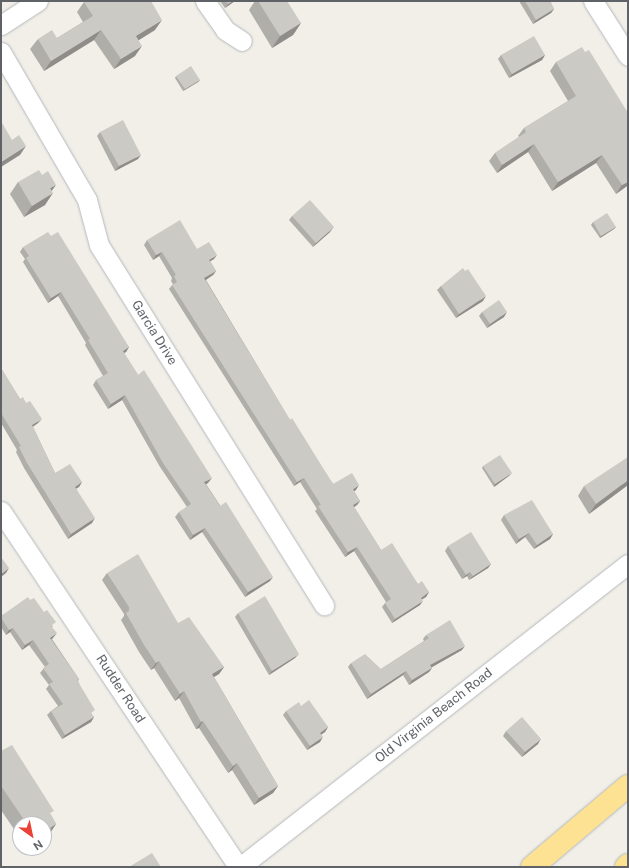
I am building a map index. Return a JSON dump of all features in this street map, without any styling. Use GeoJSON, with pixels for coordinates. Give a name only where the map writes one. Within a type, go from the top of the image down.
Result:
{"type":"FeatureCollection","features":[{"type":"Feature","properties":{"kind":"highway"},"geometry":{"type":"LineString","coordinates":[[532,867],[628,786]]}},
{"type":"Feature","properties":{"kind":"street"},"geometry":{"type":"LineString","coordinates":[[1,24],[38,1]]}},
{"type":"Feature","properties":{"kind":"street"},"geometry":{"type":"LineString","coordinates":[[205,1],[225,30],[242,41]]}},
{"type":"Feature","properties":{"kind":"street"},"geometry":{"type":"LineString","coordinates":[[593,1],[628,56]]}},
{"type":"Feature","properties":{"kind":"street","name":"Garcia Drive"},"geometry":{"type":"LineString","coordinates":[[1,52],[87,200],[99,245],[324,606]]}},
{"type":"Feature","properties":{"kind":"street","name":"Rudder Road"},"geometry":{"type":"LineString","coordinates":[[1,511],[239,867]]}},
{"type":"Feature","properties":{"kind":"street","name":"Old Virginia Beach Road"},"geometry":{"type":"LineString","coordinates":[[239,867],[628,564]]}},
{"type":"Feature","properties":{"kind":"building"},"geometry":{"type":"Polygon","coordinates":[[[151,1],[162,20],[136,36],[142,46],[121,59],[101,30],[51,61],[38,39],[52,30],[57,38],[93,16],[84,2],[151,1]]]}},
{"type":"Feature","properties":{"kind":"building"},"geometry":{"type":"Polygon","coordinates":[[[226,1],[233,1],[228,4],[226,1]]]}},
{"type":"Feature","properties":{"kind":"building"},"geometry":{"type":"Polygon","coordinates":[[[258,1],[287,1],[301,23],[280,36],[258,1]]]}},
{"type":"Feature","properties":{"kind":"building"},"geometry":{"type":"Polygon","coordinates":[[[525,1],[550,1],[554,9],[536,20],[525,1]]]}},
{"type":"Feature","properties":{"kind":"building"},"geometry":{"type":"Polygon","coordinates":[[[534,36],[545,55],[512,74],[501,55],[534,36]]]}},
{"type":"Feature","properties":{"kind":"building"},"geometry":{"type":"Polygon","coordinates":[[[582,47],[585,52],[589,50],[628,113],[628,182],[622,185],[602,155],[558,182],[534,144],[502,165],[495,153],[526,132],[524,128],[576,96],[556,62],[582,47]]]}},
{"type":"Feature","properties":{"kind":"building"},"geometry":{"type":"Polygon","coordinates":[[[191,66],[200,80],[185,89],[176,76],[191,66]]]}},
{"type":"Feature","properties":{"kind":"building"},"geometry":{"type":"Polygon","coordinates":[[[123,120],[141,155],[119,166],[100,132],[123,120]]]}},
{"type":"Feature","properties":{"kind":"building"},"geometry":{"type":"Polygon","coordinates":[[[1,121],[12,140],[19,135],[26,146],[1,162],[1,121]]]}},
{"type":"Feature","properties":{"kind":"building"},"geometry":{"type":"Polygon","coordinates":[[[39,170],[42,175],[48,171],[56,185],[50,188],[53,193],[32,206],[18,182],[39,170]]]}},
{"type":"Feature","properties":{"kind":"building"},"geometry":{"type":"Polygon","coordinates":[[[310,200],[334,227],[316,243],[292,216],[310,200]]]}},
{"type":"Feature","properties":{"kind":"building"},"geometry":{"type":"Polygon","coordinates":[[[607,213],[616,227],[601,236],[593,222],[607,213]]]}},
{"type":"Feature","properties":{"kind":"building"},"geometry":{"type":"Polygon","coordinates":[[[180,220],[197,249],[209,242],[217,255],[209,260],[216,271],[204,278],[290,420],[292,418],[333,484],[352,473],[359,485],[353,489],[360,501],[353,505],[381,550],[392,543],[418,584],[422,581],[429,592],[421,598],[423,601],[395,619],[385,603],[391,599],[357,547],[348,552],[318,506],[321,505],[304,478],[297,482],[172,285],[177,282],[174,276],[176,275],[162,252],[156,255],[147,240],[180,220]]]}},
{"type":"Feature","properties":{"kind":"building"},"geometry":{"type":"Polygon","coordinates":[[[48,232],[51,236],[58,232],[129,347],[123,351],[138,375],[144,370],[212,478],[204,482],[220,506],[226,502],[273,577],[248,592],[205,528],[193,535],[179,512],[191,504],[163,463],[125,395],[111,404],[96,380],[108,373],[88,340],[90,339],[61,292],[51,298],[26,258],[29,256],[23,247],[48,232]]]}},
{"type":"Feature","properties":{"kind":"building"},"geometry":{"type":"Polygon","coordinates":[[[463,268],[465,271],[468,269],[486,296],[459,314],[441,286],[463,268]]]}},
{"type":"Feature","properties":{"kind":"building"},"geometry":{"type":"Polygon","coordinates":[[[499,300],[507,312],[490,324],[482,312],[499,300]]]}},
{"type":"Feature","properties":{"kind":"building"},"geometry":{"type":"Polygon","coordinates":[[[1,368],[20,399],[23,397],[26,403],[30,401],[42,419],[32,425],[55,473],[70,464],[82,482],[75,487],[95,518],[71,534],[27,463],[19,447],[21,446],[1,413],[1,368]]]}},
{"type":"Feature","properties":{"kind":"building"},"geometry":{"type":"Polygon","coordinates":[[[500,455],[512,473],[495,484],[483,466],[500,455]]]}},
{"type":"Feature","properties":{"kind":"building"},"geometry":{"type":"Polygon","coordinates":[[[628,457],[628,480],[596,504],[584,486],[628,457]]]}},
{"type":"Feature","properties":{"kind":"building"},"geometry":{"type":"Polygon","coordinates":[[[532,500],[553,534],[537,545],[529,533],[519,539],[504,515],[532,500]]]}},
{"type":"Feature","properties":{"kind":"building"},"geometry":{"type":"Polygon","coordinates":[[[471,532],[491,564],[473,576],[470,572],[466,575],[448,546],[471,532]]]}},
{"type":"Feature","properties":{"kind":"building"},"geometry":{"type":"Polygon","coordinates":[[[138,554],[178,623],[189,617],[224,667],[212,674],[278,786],[259,798],[237,763],[233,766],[203,721],[201,722],[184,691],[180,694],[159,661],[156,663],[126,613],[129,611],[129,607],[107,573],[138,554]]]}},
{"type":"Feature","properties":{"kind":"building"},"geometry":{"type":"Polygon","coordinates":[[[1,557],[9,568],[1,574],[1,557]]]}},
{"type":"Feature","properties":{"kind":"building"},"geometry":{"type":"Polygon","coordinates":[[[265,596],[299,654],[272,671],[238,613],[265,596]]]}},
{"type":"Feature","properties":{"kind":"building"},"geometry":{"type":"Polygon","coordinates":[[[28,597],[30,600],[34,598],[44,612],[47,610],[56,622],[51,626],[57,633],[50,638],[79,679],[77,680],[95,710],[91,713],[94,717],[65,735],[51,711],[63,704],[49,684],[53,682],[43,668],[49,664],[33,640],[25,645],[13,628],[9,630],[1,618],[1,616],[28,597]]]}},
{"type":"Feature","properties":{"kind":"building"},"geometry":{"type":"Polygon","coordinates":[[[450,620],[465,646],[430,665],[432,668],[412,680],[406,671],[371,694],[351,663],[365,654],[381,669],[429,638],[426,635],[450,620]]]}},
{"type":"Feature","properties":{"kind":"building"},"geometry":{"type":"Polygon","coordinates":[[[309,700],[328,727],[320,733],[323,737],[310,746],[286,711],[299,702],[301,706],[309,700]]]}},
{"type":"Feature","properties":{"kind":"building"},"geometry":{"type":"Polygon","coordinates":[[[522,717],[541,739],[525,752],[506,731],[522,717]]]}},
{"type":"Feature","properties":{"kind":"building"},"geometry":{"type":"Polygon","coordinates":[[[12,745],[54,811],[50,813],[52,816],[22,816],[1,786],[1,751],[12,745]]]}},
{"type":"Feature","properties":{"kind":"building"},"geometry":{"type":"Polygon","coordinates":[[[52,817],[56,824],[52,827],[52,817]]]}},
{"type":"Feature","properties":{"kind":"building"},"geometry":{"type":"Polygon","coordinates":[[[152,853],[161,867],[129,867],[152,853]]]}}]}
